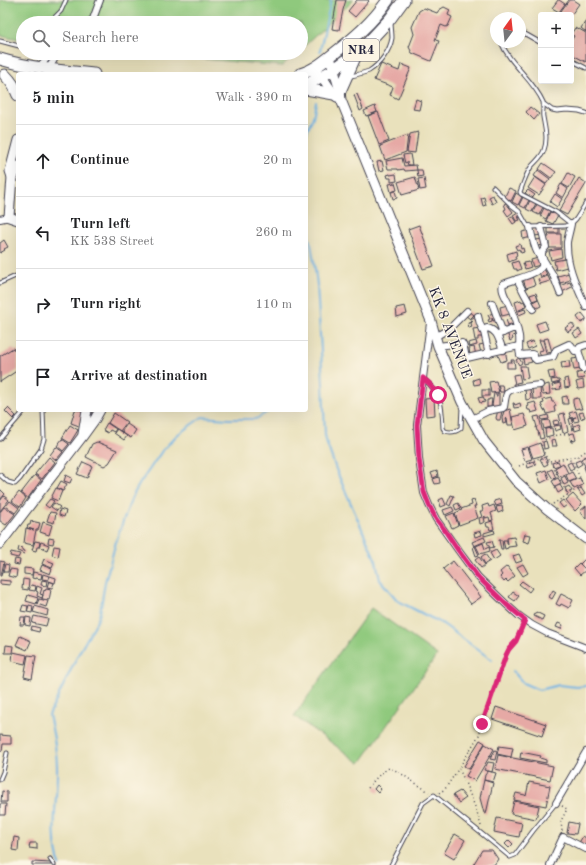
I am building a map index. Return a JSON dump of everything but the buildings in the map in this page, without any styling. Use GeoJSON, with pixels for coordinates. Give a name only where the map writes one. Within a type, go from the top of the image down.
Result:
{"type":"FeatureCollection","features":[{"type":"Feature","properties":{"kind":"highway","name":"NR4"},"geometry":{"type":"LineString","coordinates":[[306,72],[312,70],[350,42],[383,8],[388,0]]}},
{"type":"Feature","properties":{"kind":"highway","name":"NR4"},"geometry":{"type":"LineString","coordinates":[[308,85],[333,70],[362,49],[390,19],[404,0]]}},
{"type":"Feature","properties":{"kind":"highway"},"geometry":{"type":"LineString","coordinates":[[308,89],[338,95],[356,54]]}},
{"type":"Feature","properties":{"kind":"highway"},"geometry":{"type":"LineString","coordinates":[[0,59],[42,71],[59,72]]}},
{"type":"Feature","properties":{"kind":"highway"},"geometry":{"type":"LineString","coordinates":[[3,74],[16,77]]}},
{"type":"Feature","properties":{"kind":"highway"},"geometry":{"type":"LineString","coordinates":[[3,74],[12,82],[16,90]]}},
{"type":"Feature","properties":{"kind":"main road","name":"KK 8 AVENUE"},"geometry":{"type":"LineString","coordinates":[[330,57],[338,95],[431,321],[437,341],[462,402],[484,441],[516,481],[547,509],[586,539]]}},
{"type":"Feature","properties":{"kind":"main road","name":"KK 8 AVENUE"},"geometry":{"type":"LineString","coordinates":[[312,70],[322,76],[338,95]]}},
{"type":"Feature","properties":{"kind":"main road"},"geometry":{"type":"LineString","coordinates":[[9,218],[14,195],[10,171],[16,148]]}},
{"type":"Feature","properties":{"kind":"main road"},"geometry":{"type":"LineString","coordinates":[[12,177],[16,172]]}},
{"type":"Feature","properties":{"kind":"main road"},"geometry":{"type":"LineString","coordinates":[[82,437],[88,412]]}},
{"type":"Feature","properties":{"kind":"main road"},"geometry":{"type":"LineString","coordinates":[[0,544],[82,437],[99,412]]}},
{"type":"Feature","properties":{"kind":"street"},"geometry":{"type":"LineString","coordinates":[[93,16],[100,0]]}},
{"type":"Feature","properties":{"kind":"street"},"geometry":{"type":"LineString","coordinates":[[42,71],[46,60]]}},
{"type":"Feature","properties":{"kind":"street"},"geometry":{"type":"LineString","coordinates":[[42,71],[52,60]]}},
{"type":"Feature","properties":{"kind":"street"},"geometry":{"type":"LineString","coordinates":[[571,224],[567,242],[568,259],[571,271],[586,307]]}},
{"type":"Feature","properties":{"kind":"street"},"geometry":{"type":"LineString","coordinates":[[530,227],[542,267],[540,270],[502,285],[502,289],[510,306],[519,336],[520,355],[532,354],[536,360],[542,360],[553,357],[556,350],[569,344],[575,351],[578,350]]}},
{"type":"Feature","properties":{"kind":"street"},"geometry":{"type":"LineString","coordinates":[[541,227],[546,247],[542,252],[542,257],[560,292]]}},
{"type":"Feature","properties":{"kind":"street"},"geometry":{"type":"LineString","coordinates":[[517,279],[533,309]]}},
{"type":"Feature","properties":{"kind":"street"},"geometry":{"type":"LineString","coordinates":[[492,303],[500,324],[503,350]]}},
{"type":"Feature","properties":{"kind":"street"},"geometry":{"type":"LineString","coordinates":[[437,341],[467,311]]}},
{"type":"Feature","properties":{"kind":"street"},"geometry":{"type":"LineString","coordinates":[[478,316],[480,324],[485,330],[489,354]]}},
{"type":"Feature","properties":{"kind":"street"},"geometry":{"type":"LineString","coordinates":[[431,321],[417,425],[419,459],[424,492],[429,505],[458,550],[478,577],[507,605],[525,620],[548,633],[586,648]]}},
{"type":"Feature","properties":{"kind":"street"},"geometry":{"type":"LineString","coordinates":[[485,330],[500,324]]}},
{"type":"Feature","properties":{"kind":"street"},"geometry":{"type":"LineString","coordinates":[[485,330],[491,329],[500,334]]}},
{"type":"Feature","properties":{"kind":"street"},"geometry":{"type":"LineString","coordinates":[[500,334],[512,329],[517,329]]}},
{"type":"Feature","properties":{"kind":"street"},"geometry":{"type":"LineString","coordinates":[[437,341],[462,343],[467,358],[519,346]]}},
{"type":"Feature","properties":{"kind":"street"},"geometry":{"type":"LineString","coordinates":[[578,350],[580,347],[586,345]]}},
{"type":"Feature","properties":{"kind":"street"},"geometry":{"type":"LineString","coordinates":[[578,350],[583,370]]}},
{"type":"Feature","properties":{"kind":"street"},"geometry":{"type":"LineString","coordinates":[[472,419],[488,411],[503,408],[509,392],[518,388],[540,385]]}},
{"type":"Feature","properties":{"kind":"street"},"geometry":{"type":"LineString","coordinates":[[556,803],[586,752]]}},
{"type":"Feature","properties":{"kind":"street"},"geometry":{"type":"LineString","coordinates":[[550,865],[563,837],[586,850]]}},
{"type":"Feature","properties":{"kind":"lane"},"geometry":{"type":"LineString","coordinates":[[56,16],[61,11],[66,0]]}},
{"type":"Feature","properties":{"kind":"lane"},"geometry":{"type":"LineString","coordinates":[[345,78],[368,71],[378,65],[390,45],[392,36],[390,19]]}},
{"type":"Feature","properties":{"kind":"lane"},"geometry":{"type":"LineString","coordinates":[[526,34],[538,40]]}},
{"type":"Feature","properties":{"kind":"lane"},"geometry":{"type":"LineString","coordinates":[[0,41],[16,45]]}},
{"type":"Feature","properties":{"kind":"lane"},"geometry":{"type":"LineString","coordinates":[[503,48],[535,88],[544,104],[552,110],[579,111],[586,113]]}},
{"type":"Feature","properties":{"kind":"lane"},"geometry":{"type":"LineString","coordinates":[[574,62],[586,68]]}},
{"type":"Feature","properties":{"kind":"lane"},"geometry":{"type":"LineString","coordinates":[[544,104],[542,116],[547,135],[545,149],[542,156],[531,168],[520,192],[521,194],[556,212],[571,224]]}},
{"type":"Feature","properties":{"kind":"lane"},"geometry":{"type":"LineString","coordinates":[[493,187],[510,205],[520,212],[527,225],[530,227],[565,226],[571,224],[586,203]]}},
{"type":"Feature","properties":{"kind":"lane"},"geometry":{"type":"LineString","coordinates":[[0,283],[16,276]]}},
{"type":"Feature","properties":{"kind":"lane"},"geometry":{"type":"LineString","coordinates":[[423,378],[430,384],[438,395],[441,405],[443,428],[445,431],[453,432],[461,428],[462,402]]}},
{"type":"Feature","properties":{"kind":"lane"},"geometry":{"type":"LineString","coordinates":[[0,439],[23,412]]}},
{"type":"Feature","properties":{"kind":"lane"},"geometry":{"type":"LineString","coordinates":[[0,475],[8,482],[15,484],[41,449],[44,439],[44,412]]}},
{"type":"Feature","properties":{"kind":"lane"},"geometry":{"type":"LineString","coordinates":[[0,780],[7,753]]}},
{"type":"Feature","properties":{"kind":"lane"},"geometry":{"type":"LineString","coordinates":[[391,865],[423,803],[434,796],[510,857],[515,855],[556,803]]}},
{"type":"Feature","properties":{"kind":"lane"},"geometry":{"type":"LineString","coordinates":[[50,859],[54,865]]}},
{"type":"Feature","properties":{"kind":"path"},"geometry":{"type":"LineString","coordinates":[[568,495],[551,463],[548,462],[541,443],[551,437],[569,433]]}},
{"type":"Feature","properties":{"kind":"path"},"geometry":{"type":"LineString","coordinates":[[548,462],[578,456],[586,451]]}},
{"type":"Feature","properties":{"kind":"path"},"geometry":{"type":"LineString","coordinates":[[518,466],[545,456]]}},
{"type":"Feature","properties":{"kind":"path"},"geometry":{"type":"LineString","coordinates":[[547,509],[583,485],[574,464],[572,461],[565,458]]}},
{"type":"Feature","properties":{"kind":"path"},"geometry":{"type":"LineString","coordinates":[[368,788],[382,772],[389,768],[397,771],[434,796],[446,789],[479,735],[506,655],[516,641],[525,620]]}},
{"type":"Feature","properties":{"kind":"path"},"geometry":{"type":"LineString","coordinates":[[459,768],[476,809],[483,834]]}},
{"type":"Feature","properties":{"kind":"path"},"geometry":{"type":"LineString","coordinates":[[556,803],[567,809],[561,821],[563,837]]}},
{"type":"Feature","properties":{"kind":"green space"},"geometry":{"type":"Polygon","coordinates":[[[0,0],[354,0],[308,43],[308,16],[16,16],[16,38],[0,35],[0,0]]]}},
{"type":"Feature","properties":{"kind":"green space"},"geometry":{"type":"Polygon","coordinates":[[[214,60],[288,60],[282,66],[214,60]]]}},
{"type":"Feature","properties":{"kind":"green space"},"geometry":{"type":"Polygon","coordinates":[[[371,608],[437,655],[360,763],[294,716],[371,608]]]}},
{"type":"Feature","properties":{"kind":"waterway"},"geometry":{"type":"LineString","coordinates":[[320,51],[331,0]]}},
{"type":"Feature","properties":{"kind":"waterway"},"geometry":{"type":"LineString","coordinates":[[308,129],[313,117],[316,102]]}},
{"type":"Feature","properties":{"kind":"waterway"},"geometry":{"type":"LineString","coordinates":[[308,236],[311,244],[317,285],[325,435],[337,472],[376,561],[380,580],[398,601],[443,624],[492,660]]}},
{"type":"Feature","properties":{"kind":"waterway"},"geometry":{"type":"LineString","coordinates":[[60,865],[54,829],[57,760],[49,715],[79,653],[97,621],[100,613],[105,582],[117,538],[132,497],[162,451],[177,435],[202,417],[256,419],[268,412]]}},
{"type":"Feature","properties":{"kind":"waterway"},"geometry":{"type":"LineString","coordinates":[[513,671],[523,683],[539,690],[559,685],[577,687],[586,686]]}},
{"type":"Feature","properties":{"kind":"route"},"geometry":{"type":"LineString","coordinates":[[438,395],[430,384],[423,378],[417,425],[419,459],[424,492],[429,505],[436,519],[478,577],[525,620],[516,641],[506,655],[482,724]]}}]}
